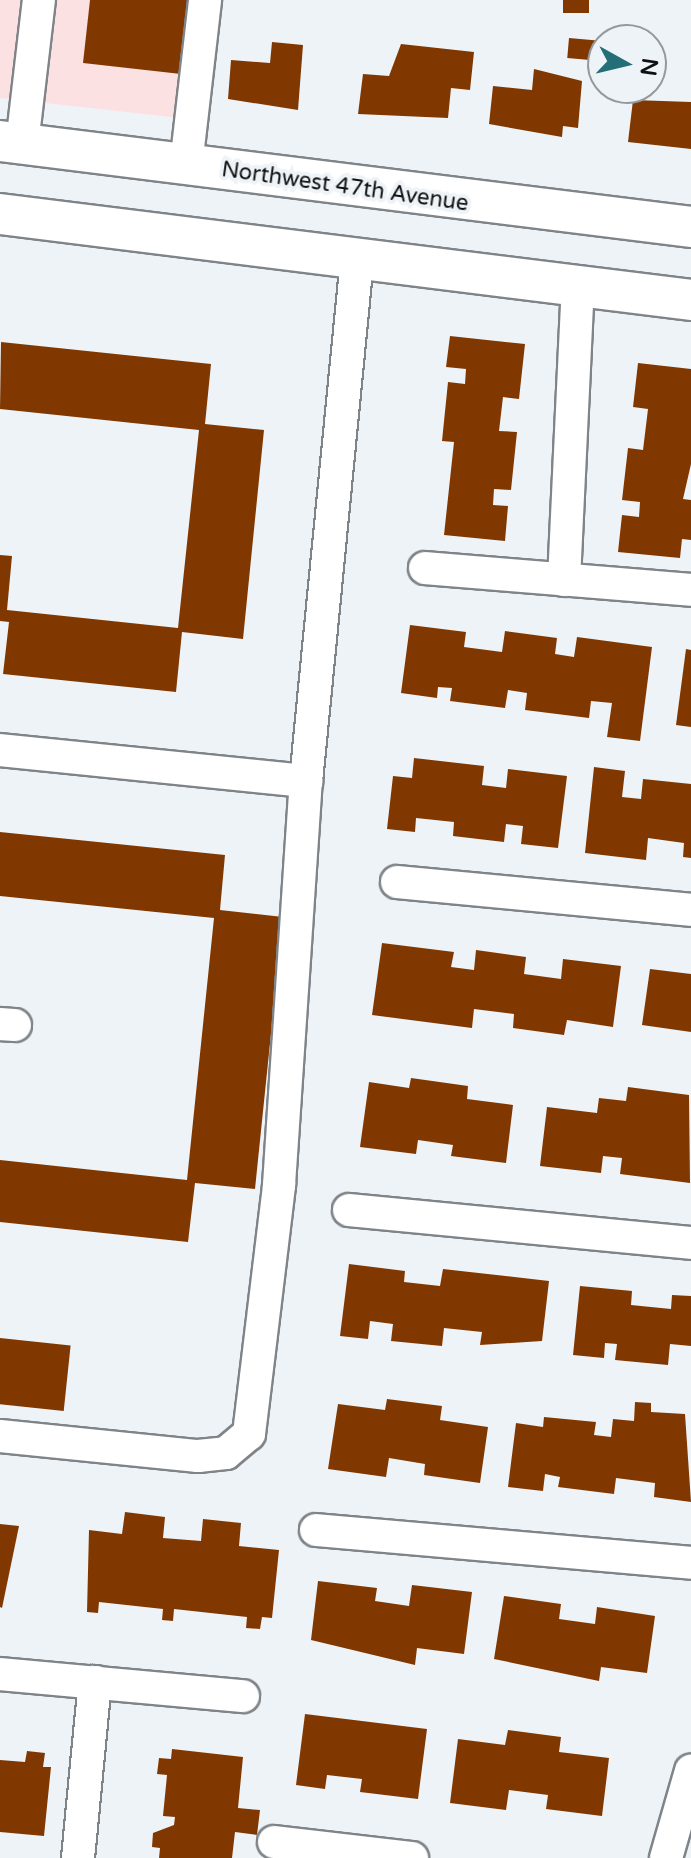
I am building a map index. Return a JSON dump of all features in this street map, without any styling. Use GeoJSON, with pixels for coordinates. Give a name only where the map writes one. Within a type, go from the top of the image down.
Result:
{"type":"FeatureCollection","features":[{"type":"Feature","properties":{"kind":"main road","name":"Northwest 47th Avenue"},"geometry":{"type":"LineString","coordinates":[[11,142],[691,227]]}},
{"type":"Feature","properties":{"kind":"main road"},"geometry":{"type":"LineString","coordinates":[[0,214],[691,300]]}},
{"type":"Feature","properties":{"kind":"street"},"geometry":{"type":"LineString","coordinates":[[11,142],[39,0]]}},
{"type":"Feature","properties":{"kind":"street"},"geometry":{"type":"LineString","coordinates":[[186,165],[205,0]]}},
{"type":"Feature","properties":{"kind":"street"},"geometry":{"type":"LineString","coordinates":[[0,1436],[198,1456],[226,1453],[249,1434],[279,1185],[306,781],[357,260]]}},
{"type":"Feature","properties":{"kind":"street"},"geometry":{"type":"LineString","coordinates":[[564,580],[578,288]]}},
{"type":"Feature","properties":{"kind":"street"},"geometry":{"type":"LineString","coordinates":[[425,568],[691,590]]}},
{"type":"Feature","properties":{"kind":"street"},"geometry":{"type":"LineString","coordinates":[[0,750],[306,781]]}},
{"type":"Feature","properties":{"kind":"street"},"geometry":{"type":"LineString","coordinates":[[397,882],[691,910]]}},
{"type":"Feature","properties":{"kind":"street"},"geometry":{"type":"LineString","coordinates":[[349,1210],[691,1243]]}},
{"type":"Feature","properties":{"kind":"street"},"geometry":{"type":"LineString","coordinates":[[316,1530],[691,1563]]}},
{"type":"Feature","properties":{"kind":"street"},"geometry":{"type":"LineString","coordinates":[[0,1674],[243,1696]]}},
{"type":"Feature","properties":{"kind":"street"},"geometry":{"type":"LineString","coordinates":[[78,1858],[95,1682]]}},
{"type":"Feature","properties":{"kind":"street"},"geometry":{"type":"LineString","coordinates":[[666,1858],[691,1771]]}},
{"type":"Feature","properties":{"kind":"street"},"geometry":{"type":"LineString","coordinates":[[274,1842],[412,1858]]}},
{"type":"Feature","properties":{"kind":"shaded area"},"geometry":{"type":"Polygon","coordinates":[[[0,0],[194,0],[180,118],[0,98],[0,0]]]}},
{"type":"Feature","properties":{"kind":"building"},"geometry":{"type":"Polygon","coordinates":[[[90,0],[190,0],[181,74],[83,63],[90,0]]]}},
{"type":"Feature","properties":{"kind":"building"},"geometry":{"type":"Polygon","coordinates":[[[563,0],[589,0],[589,13],[563,13],[563,0]]]}},
{"type":"Feature","properties":{"kind":"building"},"geometry":{"type":"Polygon","coordinates":[[[569,38],[587,40],[587,60],[567,58],[569,38]]]}},
{"type":"Feature","properties":{"kind":"building"},"geometry":{"type":"Polygon","coordinates":[[[272,42],[303,45],[298,110],[228,99],[231,60],[270,63],[272,42]]]}},
{"type":"Feature","properties":{"kind":"building"},"geometry":{"type":"Polygon","coordinates":[[[401,44],[474,52],[470,90],[451,88],[448,118],[358,114],[363,74],[389,76],[401,44]]]}},
{"type":"Feature","properties":{"kind":"building"},"geometry":{"type":"Polygon","coordinates":[[[534,69],[582,81],[578,128],[563,126],[562,137],[489,124],[493,86],[532,90],[534,69]]]}},
{"type":"Feature","properties":{"kind":"building"},"geometry":{"type":"Polygon","coordinates":[[[691,102],[691,149],[628,142],[633,104],[691,102]]]}},
{"type":"Feature","properties":{"kind":"building"},"geometry":{"type":"Polygon","coordinates":[[[450,336],[525,344],[519,399],[503,397],[499,431],[517,432],[511,490],[494,489],[493,505],[508,506],[505,541],[444,535],[454,442],[442,441],[448,382],[465,384],[466,369],[446,367],[450,336]]]}},
{"type":"Feature","properties":{"kind":"building"},"geometry":{"type":"Polygon","coordinates":[[[1,342],[211,364],[205,424],[264,430],[243,639],[182,632],[176,692],[3,674],[9,622],[0,621],[0,555],[12,556],[7,610],[178,628],[199,430],[0,409],[1,342]]]}},
{"type":"Feature","properties":{"kind":"building"},"geometry":{"type":"Polygon","coordinates":[[[638,363],[691,369],[691,464],[683,499],[691,500],[691,540],[682,539],[680,558],[618,552],[622,515],[639,517],[640,502],[622,500],[628,448],[643,450],[648,409],[633,407],[638,363]]]}},
{"type":"Feature","properties":{"kind":"building"},"geometry":{"type":"Polygon","coordinates":[[[410,625],[466,632],[464,647],[502,652],[505,631],[557,638],[555,654],[574,657],[577,637],[652,647],[640,741],[607,737],[612,703],[591,701],[589,718],[525,710],[527,693],[508,690],[505,708],[450,701],[452,688],[438,687],[437,698],[401,693],[410,625]]]}},
{"type":"Feature","properties":{"kind":"building"},"geometry":{"type":"Polygon","coordinates":[[[686,649],[691,650],[691,727],[676,725],[686,649]]]}},
{"type":"Feature","properties":{"kind":"building"},"geometry":{"type":"Polygon","coordinates":[[[414,758],[484,766],[482,785],[506,788],[508,769],[567,776],[558,848],[521,844],[523,826],[506,824],[504,842],[453,836],[454,822],[416,818],[415,832],[387,829],[393,776],[412,778],[414,758]]]}},
{"type":"Feature","properties":{"kind":"building"},"geometry":{"type":"Polygon","coordinates":[[[594,767],[625,771],[622,797],[641,799],[643,779],[691,784],[691,858],[683,857],[684,843],[648,838],[646,860],[585,853],[594,767]]]}},
{"type":"Feature","properties":{"kind":"building"},"geometry":{"type":"Polygon","coordinates":[[[0,832],[225,855],[220,910],[283,917],[255,1189],[195,1183],[188,1242],[0,1222],[0,1160],[187,1180],[214,918],[0,896],[0,832]]]}},
{"type":"Feature","properties":{"kind":"building"},"geometry":{"type":"Polygon","coordinates":[[[382,943],[454,952],[451,967],[474,970],[476,950],[526,957],[524,974],[561,979],[563,959],[621,966],[613,1027],[567,1020],[564,1035],[513,1028],[514,1014],[474,1009],[472,1028],[372,1015],[382,943]]]}},
{"type":"Feature","properties":{"kind":"building"},"geometry":{"type":"Polygon","coordinates":[[[650,969],[691,974],[691,1032],[642,1025],[650,969]]]}},
{"type":"Feature","properties":{"kind":"building"},"geometry":{"type":"Polygon","coordinates":[[[411,1078],[468,1086],[467,1099],[513,1105],[506,1163],[451,1156],[453,1145],[418,1140],[416,1154],[360,1147],[369,1082],[409,1088],[411,1078]]]}},
{"type":"Feature","properties":{"kind":"building"},"geometry":{"type":"Polygon","coordinates":[[[628,1087],[689,1095],[690,1183],[620,1174],[622,1158],[603,1156],[601,1173],[540,1166],[547,1107],[597,1113],[599,1098],[626,1101],[628,1087]]]}},
{"type":"Feature","properties":{"kind":"building"},"geometry":{"type":"Polygon","coordinates":[[[349,1264],[405,1271],[404,1282],[440,1286],[443,1269],[549,1281],[542,1341],[480,1345],[482,1332],[444,1328],[442,1346],[391,1341],[393,1324],[370,1321],[368,1339],[340,1336],[349,1264]]]}},
{"type":"Feature","properties":{"kind":"building"},"geometry":{"type":"Polygon","coordinates":[[[580,1286],[632,1291],[631,1305],[671,1309],[672,1295],[691,1296],[691,1346],[670,1344],[668,1365],[615,1360],[617,1344],[605,1343],[604,1358],[573,1355],[580,1286]]]}},
{"type":"Feature","properties":{"kind":"building"},"geometry":{"type":"Polygon","coordinates":[[[0,1338],[71,1345],[64,1411],[0,1404],[0,1338]]]}},
{"type":"Feature","properties":{"kind":"building"},"geometry":{"type":"Polygon","coordinates":[[[387,1399],[442,1406],[440,1420],[488,1427],[480,1483],[424,1475],[425,1464],[389,1458],[386,1477],[328,1469],[338,1404],[385,1410],[387,1399]]]}},
{"type":"Feature","properties":{"kind":"building"},"geometry":{"type":"Polygon","coordinates":[[[635,1402],[651,1403],[651,1412],[685,1414],[691,1502],[654,1497],[655,1483],[616,1478],[614,1494],[558,1487],[560,1477],[545,1474],[543,1491],[508,1487],[516,1423],[543,1427],[544,1417],[596,1422],[594,1435],[611,1437],[613,1419],[634,1421],[635,1402]]]}},
{"type":"Feature","properties":{"kind":"building"},"geometry":{"type":"Polygon","coordinates":[[[125,1512],[165,1517],[163,1538],[201,1541],[203,1519],[241,1523],[239,1546],[279,1550],[272,1618],[262,1617],[260,1629],[246,1628],[247,1617],[174,1609],[173,1621],[162,1620],[163,1609],[99,1602],[98,1613],[87,1612],[89,1530],[122,1534],[125,1512]]]}},
{"type":"Feature","properties":{"kind":"building"},"geometry":{"type":"Polygon","coordinates":[[[0,1524],[19,1526],[2,1608],[0,1607],[0,1524]]]}},
{"type":"Feature","properties":{"kind":"building"},"geometry":{"type":"Polygon","coordinates":[[[318,1581],[377,1588],[375,1601],[409,1606],[412,1585],[472,1592],[464,1654],[417,1648],[415,1665],[311,1640],[318,1581]]]}},
{"type":"Feature","properties":{"kind":"building"},"geometry":{"type":"Polygon","coordinates":[[[504,1596],[561,1604],[559,1619],[595,1624],[597,1607],[655,1616],[647,1673],[601,1667],[599,1681],[494,1659],[504,1596]]]}},
{"type":"Feature","properties":{"kind":"building"},"geometry":{"type":"Polygon","coordinates":[[[305,1714],[427,1729],[418,1799],[360,1792],[362,1779],[327,1775],[325,1789],[296,1785],[305,1714]]]}},
{"type":"Feature","properties":{"kind":"building"},"geometry":{"type":"Polygon","coordinates":[[[508,1730],[561,1737],[559,1752],[609,1758],[602,1816],[546,1809],[548,1795],[509,1790],[506,1810],[450,1803],[458,1739],[505,1745],[508,1730]]]}},
{"type":"Feature","properties":{"kind":"building"},"geometry":{"type":"Polygon","coordinates":[[[172,1749],[243,1757],[238,1808],[260,1810],[257,1835],[235,1832],[232,1858],[159,1858],[160,1848],[152,1847],[153,1833],[174,1825],[175,1817],[163,1816],[167,1775],[157,1774],[159,1758],[171,1759],[172,1749]]]}},
{"type":"Feature","properties":{"kind":"building"},"geometry":{"type":"Polygon","coordinates":[[[27,1751],[45,1753],[43,1767],[51,1767],[44,1836],[0,1832],[0,1760],[25,1762],[27,1751]]]}}]}
